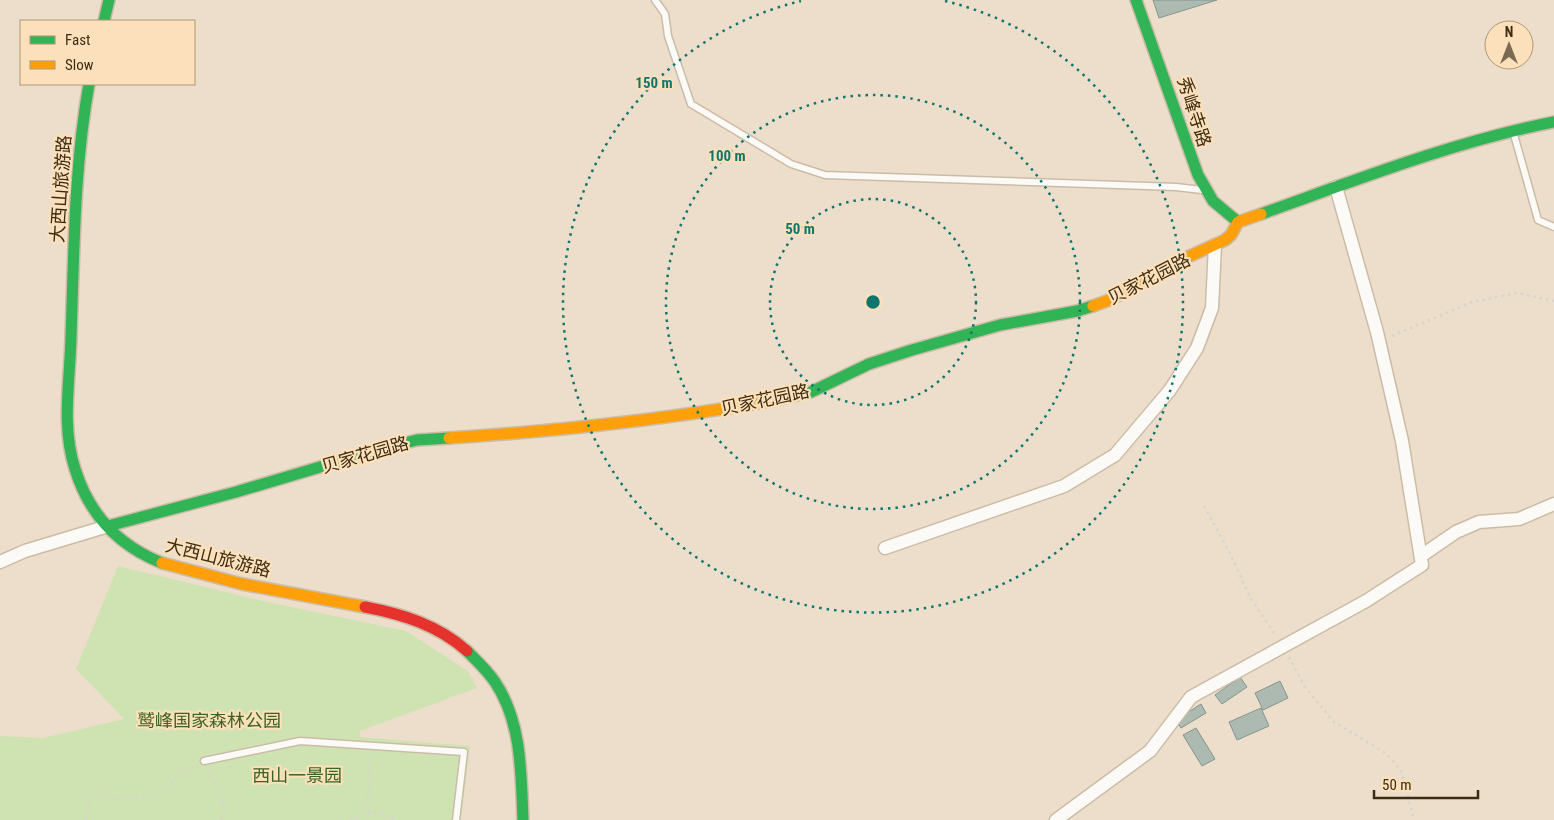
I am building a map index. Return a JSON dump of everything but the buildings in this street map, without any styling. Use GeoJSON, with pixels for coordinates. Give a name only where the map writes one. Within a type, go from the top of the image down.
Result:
{"type":"FeatureCollection","features":[{"type":"Feature","properties":{"kind":"street"},"geometry":{"type":"LineString","coordinates":[[104,20],[108,0]]}},
{"type":"Feature","properties":{"kind":"street","name":"秀峰寺路"},"geometry":{"type":"LineString","coordinates":[[1136,0],[1162,70],[1185,143],[1206,190],[1219,208],[1238,222]]}},
{"type":"Feature","properties":{"kind":"street","name":"大西山旅游路"},"geometry":{"type":"LineString","coordinates":[[89,85],[77,178],[68,426],[72,459],[88,499],[120,539],[169,567],[230,582],[400,614],[442,632],[456,641],[484,668],[496,684],[510,712],[521,778],[523,820]]}},
{"type":"Feature","properties":{"kind":"street","name":"贝家花园路"},"geometry":{"type":"LineString","coordinates":[[0,562],[25,551],[108,526],[236,492],[417,440],[530,432],[727,409],[793,397],[810,392],[869,364],[912,350],[1000,325],[1077,311],[1112,299],[1168,266],[1215,245],[1231,235],[1238,222],[1336,187],[1512,130],[1554,122]]}},
{"type":"Feature","properties":{"kind":"street"},"geometry":{"type":"LineString","coordinates":[[1056,820],[1150,751],[1191,696],[1366,601],[1422,565],[1402,441],[1379,341],[1336,187]]}},
{"type":"Feature","properties":{"kind":"street"},"geometry":{"type":"LineString","coordinates":[[885,548],[1064,486],[1115,456],[1170,390],[1197,348],[1212,308],[1215,245]]}},
{"type":"Feature","properties":{"kind":"street"},"geometry":{"type":"LineString","coordinates":[[1421,556],[1456,532],[1478,522],[1519,519],[1554,504]]}},
{"type":"Feature","properties":{"kind":"lane"},"geometry":{"type":"LineString","coordinates":[[655,0],[665,14],[668,36],[691,104],[791,164],[825,175],[1176,187],[1206,190]]}},
{"type":"Feature","properties":{"kind":"lane"},"geometry":{"type":"LineString","coordinates":[[1512,130],[1538,220],[1554,227]]}},
{"type":"Feature","properties":{"kind":"lane"},"geometry":{"type":"LineString","coordinates":[[204,761],[300,741],[464,752],[456,820]]}},
{"type":"Feature","properties":{"kind":"path"},"geometry":{"type":"LineString","coordinates":[[1379,341],[1472,302],[1516,293],[1554,301]]}},
{"type":"Feature","properties":{"kind":"path"},"geometry":{"type":"LineString","coordinates":[[1204,506],[1229,551],[1250,597],[1283,646],[1305,687],[1334,722],[1387,754],[1402,773],[1414,820]]}},
{"type":"Feature","properties":{"kind":"path"},"geometry":{"type":"LineString","coordinates":[[368,812],[367,798],[371,783],[368,766],[371,746]]}},
{"type":"Feature","properties":{"kind":"path"},"geometry":{"type":"LineString","coordinates":[[86,820],[89,806],[88,799],[101,794],[122,800],[152,794],[170,786],[174,777],[204,761],[225,810],[221,820]]}},
{"type":"Feature","properties":{"kind":"path"},"geometry":{"type":"LineString","coordinates":[[349,820],[368,812],[376,811],[394,817],[397,820]]}},
{"type":"Feature","properties":{"kind":"green space"},"geometry":{"type":"Polygon","coordinates":[[[118,566],[263,601],[406,631],[468,671],[477,688],[360,731],[360,737],[470,746],[461,820],[0,820],[0,736],[43,738],[124,719],[76,669],[118,566]]]}},
{"type":"Feature","properties":{"kind":"traffic: fast"},"geometry":{"type":"LineString","coordinates":[[104,20],[109,0]]}},
{"type":"Feature","properties":{"kind":"traffic: fast"},"geometry":{"type":"LineString","coordinates":[[1136,0],[1198,175],[1213,201],[1238,222]]}},
{"type":"Feature","properties":{"kind":"traffic: fast"},"geometry":{"type":"LineString","coordinates":[[89,85],[80,147],[76,210],[67,403],[68,436],[75,469],[88,500],[97,514],[119,538],[146,556],[162,563]]}},
{"type":"Feature","properties":{"kind":"traffic: fast"},"geometry":{"type":"LineString","coordinates":[[1261,214],[1443,150],[1554,122]]}},
{"type":"Feature","properties":{"kind":"traffic: fast"},"geometry":{"type":"LineString","coordinates":[[776,400],[811,392],[869,364],[912,350],[1000,325],[1077,311],[1093,306]]}},
{"type":"Feature","properties":{"kind":"traffic: fast"},"geometry":{"type":"LineString","coordinates":[[108,526],[236,492],[377,450],[417,440],[449,438]]}},
{"type":"Feature","properties":{"kind":"traffic: fast"},"geometry":{"type":"LineString","coordinates":[[467,651],[495,682],[510,714],[518,749],[523,820]]}},
{"type":"Feature","properties":{"kind":"traffic: slow"},"geometry":{"type":"LineString","coordinates":[[1093,306],[1112,299],[1168,266],[1225,240],[1231,235],[1238,222],[1261,214]]}},
{"type":"Feature","properties":{"kind":"traffic: slow"},"geometry":{"type":"LineString","coordinates":[[449,438],[613,424],[776,400]]}},
{"type":"Feature","properties":{"kind":"traffic: slow"},"geometry":{"type":"LineString","coordinates":[[162,563],[242,584],[365,607]]}},
{"type":"Feature","properties":{"kind":"traffic: jam"},"geometry":{"type":"LineString","coordinates":[[365,607],[406,617],[432,627],[467,651]]}},
{"type":"Feature","properties":{"kind":"park label","name":"鹫峰国家森林公园"},"geometry":{"type":"Point","coordinates":[209,721]}},
{"type":"Feature","properties":{"kind":"park label","name":"西山一景园"},"geometry":{"type":"Point","coordinates":[297,776]}}]}
